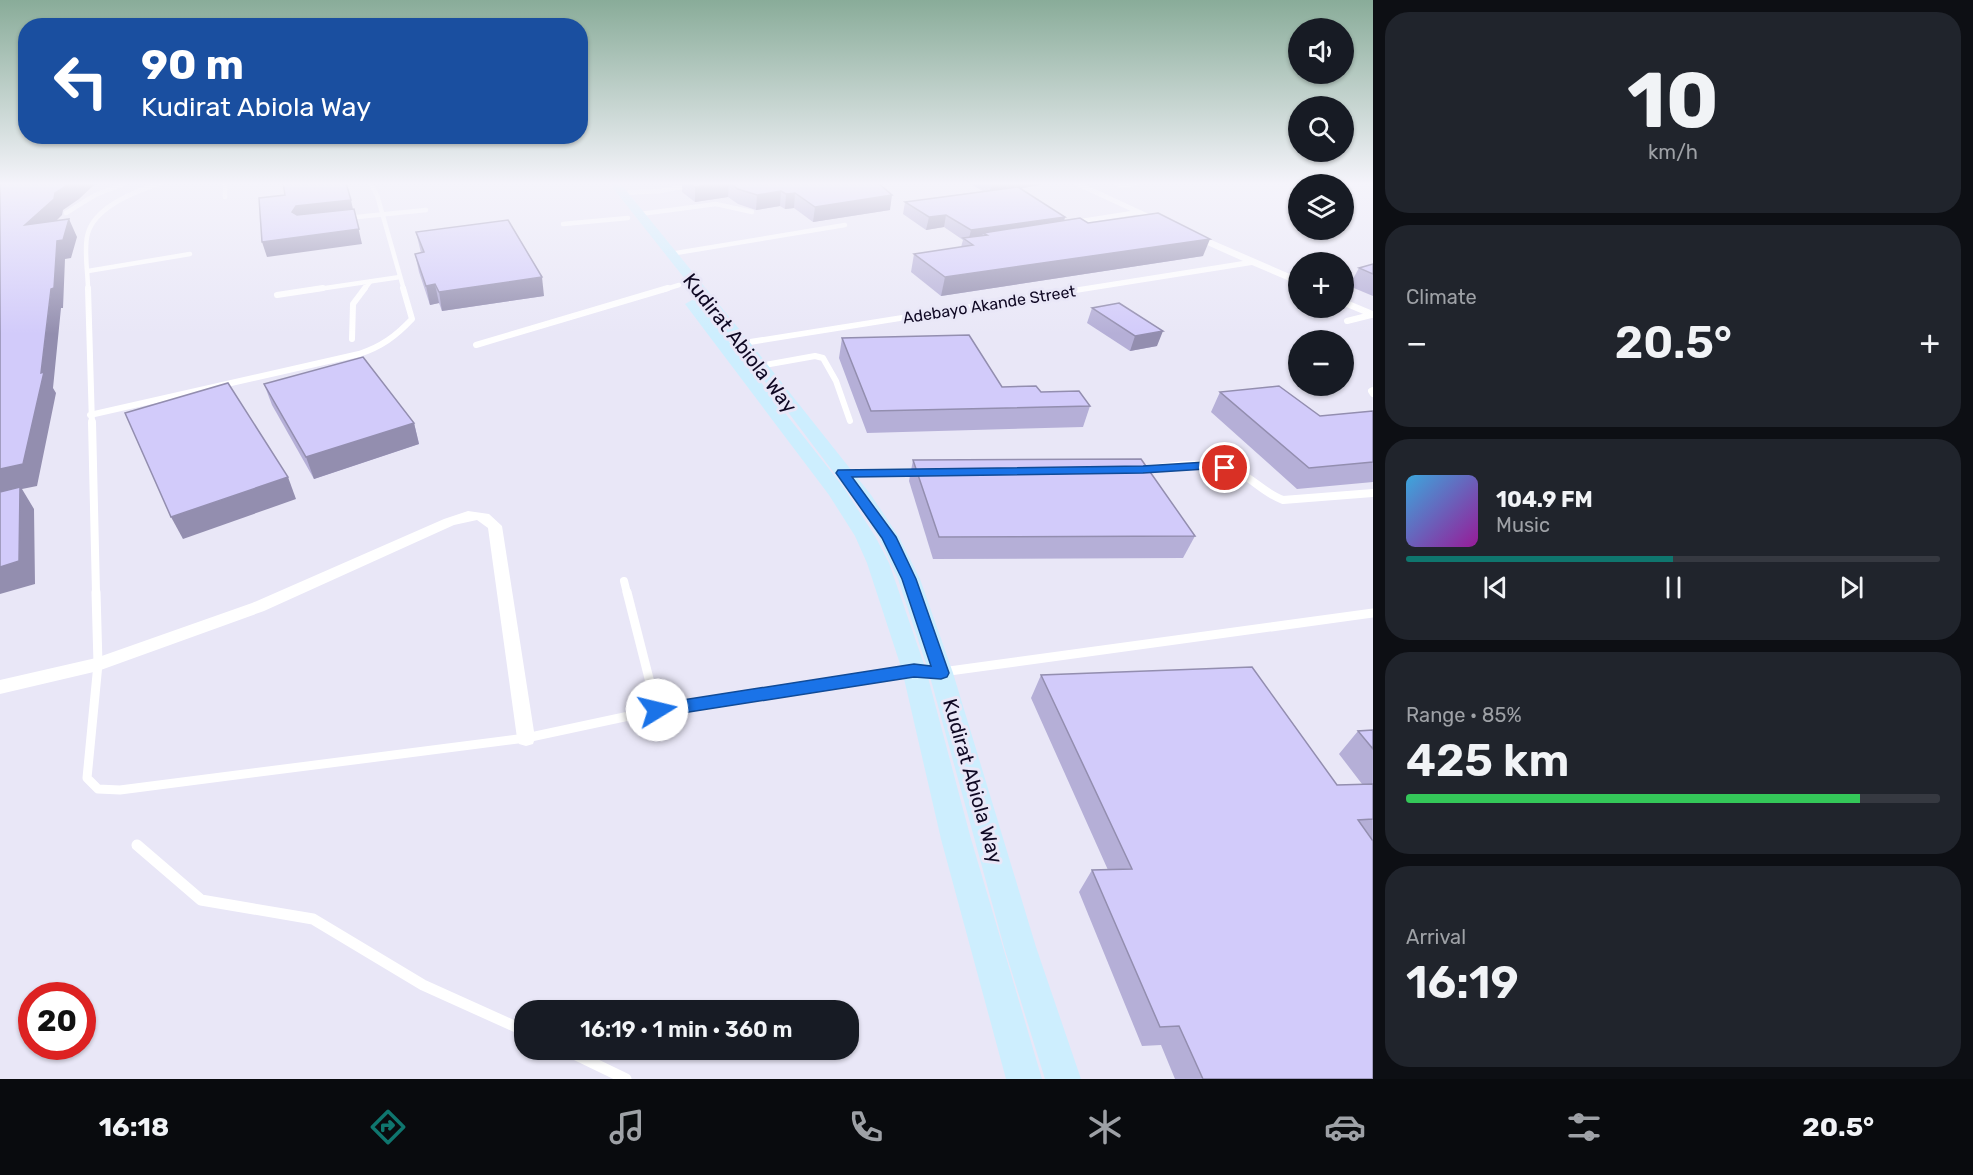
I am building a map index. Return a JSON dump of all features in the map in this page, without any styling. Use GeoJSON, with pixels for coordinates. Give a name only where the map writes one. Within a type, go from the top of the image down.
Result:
{"type":"FeatureCollection","features":[{"type":"Feature","properties":{"kind":"main road","name":"Kudirat Abiola Way"},"geometry":{"type":"LineString","coordinates":[[645,233],[678,285],[734,344],[759,366],[843,473],[889,537],[909,579],[928,671],[956,838],[1024,1079]]}},
{"type":"Feature","properties":{"kind":"main road","name":"Kudirat Abiola Way"},"geometry":{"type":"LineString","coordinates":[[650,233],[670,254],[734,344],[865,536],[928,671],[1063,1079]]}},
{"type":"Feature","properties":{"kind":"street"},"geometry":{"type":"LineString","coordinates":[[1188,233],[1288,277]]}},
{"type":"Feature","properties":{"kind":"street","name":"Adebayo Akande Street"},"geometry":{"type":"LineString","coordinates":[[734,344],[1253,262]]}},
{"type":"Feature","properties":{"kind":"street"},"geometry":{"type":"LineString","coordinates":[[1354,307],[1372,315]]}},
{"type":"Feature","properties":{"kind":"street"},"geometry":{"type":"LineString","coordinates":[[0,687],[98,664],[258,607],[449,522],[473,514],[486,517],[495,526],[526,738]]}},
{"type":"Feature","properties":{"kind":"lane"},"geometry":{"type":"LineString","coordinates":[[88,233],[90,415],[98,664],[87,778],[98,789],[120,790],[526,738],[657,710],[928,671],[1373,613]]}},
{"type":"Feature","properties":{"kind":"lane"},"geometry":{"type":"LineString","coordinates":[[90,415],[359,354],[394,339],[412,320],[388,233]]}},
{"type":"Feature","properties":{"kind":"lane"},"geometry":{"type":"LineString","coordinates":[[670,254],[795,233]]}},
{"type":"Feature","properties":{"kind":"lane"},"geometry":{"type":"LineString","coordinates":[[88,271],[190,254]]}},
{"type":"Feature","properties":{"kind":"lane"},"geometry":{"type":"LineString","coordinates":[[277,295],[400,277]]}},
{"type":"Feature","properties":{"kind":"lane"},"geometry":{"type":"LineString","coordinates":[[352,339],[353,304],[370,282]]}},
{"type":"Feature","properties":{"kind":"lane"},"geometry":{"type":"LineString","coordinates":[[476,345],[678,285]]}},
{"type":"Feature","properties":{"kind":"lane"},"geometry":{"type":"LineString","coordinates":[[1347,321],[1372,315]]}},
{"type":"Feature","properties":{"kind":"lane"},"geometry":{"type":"LineString","coordinates":[[759,366],[819,356],[836,381],[850,421]]}},
{"type":"Feature","properties":{"kind":"lane"},"geometry":{"type":"LineString","coordinates":[[1131,470],[1206,466],[1225,468],[1236,471],[1274,497],[1283,500],[1373,493]]}},
{"type":"Feature","properties":{"kind":"lane"},"geometry":{"type":"LineString","coordinates":[[843,473],[927,472]]}},
{"type":"Feature","properties":{"kind":"lane"},"geometry":{"type":"LineString","coordinates":[[624,581],[657,710]]}},
{"type":"Feature","properties":{"kind":"lane"},"geometry":{"type":"LineString","coordinates":[[137,845],[201,900],[313,918],[423,985],[514,1026]]}},
{"type":"Feature","properties":{"kind":"lane"},"geometry":{"type":"LineString","coordinates":[[587,1060],[626,1079]]}},
{"type":"Feature","properties":{"kind":"building"},"geometry":{"type":"Polygon","coordinates":[[[0,233],[65,233],[63,240],[57,241],[54,288],[51,289],[41,373],[44,372],[23,464],[0,469],[0,233]]]}},
{"type":"Feature","properties":{"kind":"building"},"geometry":{"type":"Polygon","coordinates":[[[261,233],[327,233],[262,242],[261,233]]]}},
{"type":"Feature","properties":{"kind":"building"},"geometry":{"type":"Polygon","coordinates":[[[417,233],[516,233],[542,277],[439,292],[435,284],[426,286],[415,254],[424,252],[417,233]]]}},
{"type":"Feature","properties":{"kind":"building"},"geometry":{"type":"Polygon","coordinates":[[[984,233],[1199,233],[1210,239],[945,277],[914,254],[973,245],[963,238],[987,235],[984,233]]]}},
{"type":"Feature","properties":{"kind":"building"},"geometry":{"type":"Polygon","coordinates":[[[1373,264],[1373,274],[1359,268],[1373,264]]]}},
{"type":"Feature","properties":{"kind":"building"},"geometry":{"type":"Polygon","coordinates":[[[1119,303],[1163,331],[1135,336],[1092,308],[1119,303]]]}},
{"type":"Feature","properties":{"kind":"building"},"geometry":{"type":"Polygon","coordinates":[[[969,335],[1002,387],[1036,386],[1041,392],[1079,391],[1090,406],[871,411],[842,338],[969,335]]]}},
{"type":"Feature","properties":{"kind":"building"},"geometry":{"type":"Polygon","coordinates":[[[363,357],[414,423],[306,457],[264,384],[363,357]]]}},
{"type":"Feature","properties":{"kind":"building"},"geometry":{"type":"Polygon","coordinates":[[[228,383],[288,477],[171,517],[125,413],[228,383]]]}},
{"type":"Feature","properties":{"kind":"building"},"geometry":{"type":"Polygon","coordinates":[[[1279,386],[1288,393],[1288,396],[1293,396],[1320,416],[1373,411],[1373,462],[1309,468],[1220,392],[1279,386]]]}},
{"type":"Feature","properties":{"kind":"building"},"geometry":{"type":"Polygon","coordinates":[[[1141,459],[1195,536],[939,537],[913,460],[1141,459]]]}},
{"type":"Feature","properties":{"kind":"building"},"geometry":{"type":"Polygon","coordinates":[[[20,487],[19,561],[0,567],[0,492],[20,487]]]}},
{"type":"Feature","properties":{"kind":"building"},"geometry":{"type":"Polygon","coordinates":[[[1252,667],[1337,785],[1373,784],[1373,819],[1358,820],[1373,841],[1373,1079],[1203,1079],[1179,1026],[1160,1027],[1092,870],[1132,869],[1041,675],[1252,667]]]}},
{"type":"Feature","properties":{"kind":"building"},"geometry":{"type":"Polygon","coordinates":[[[1373,730],[1373,749],[1358,731],[1373,730]]]}},
{"type":"Feature","properties":{"kind":"route"},"geometry":{"type":"LineString","coordinates":[[657,710],[914,670],[941,673],[909,579],[889,537],[864,499],[843,473],[1143,470],[1206,466],[1225,468]]}}]}
